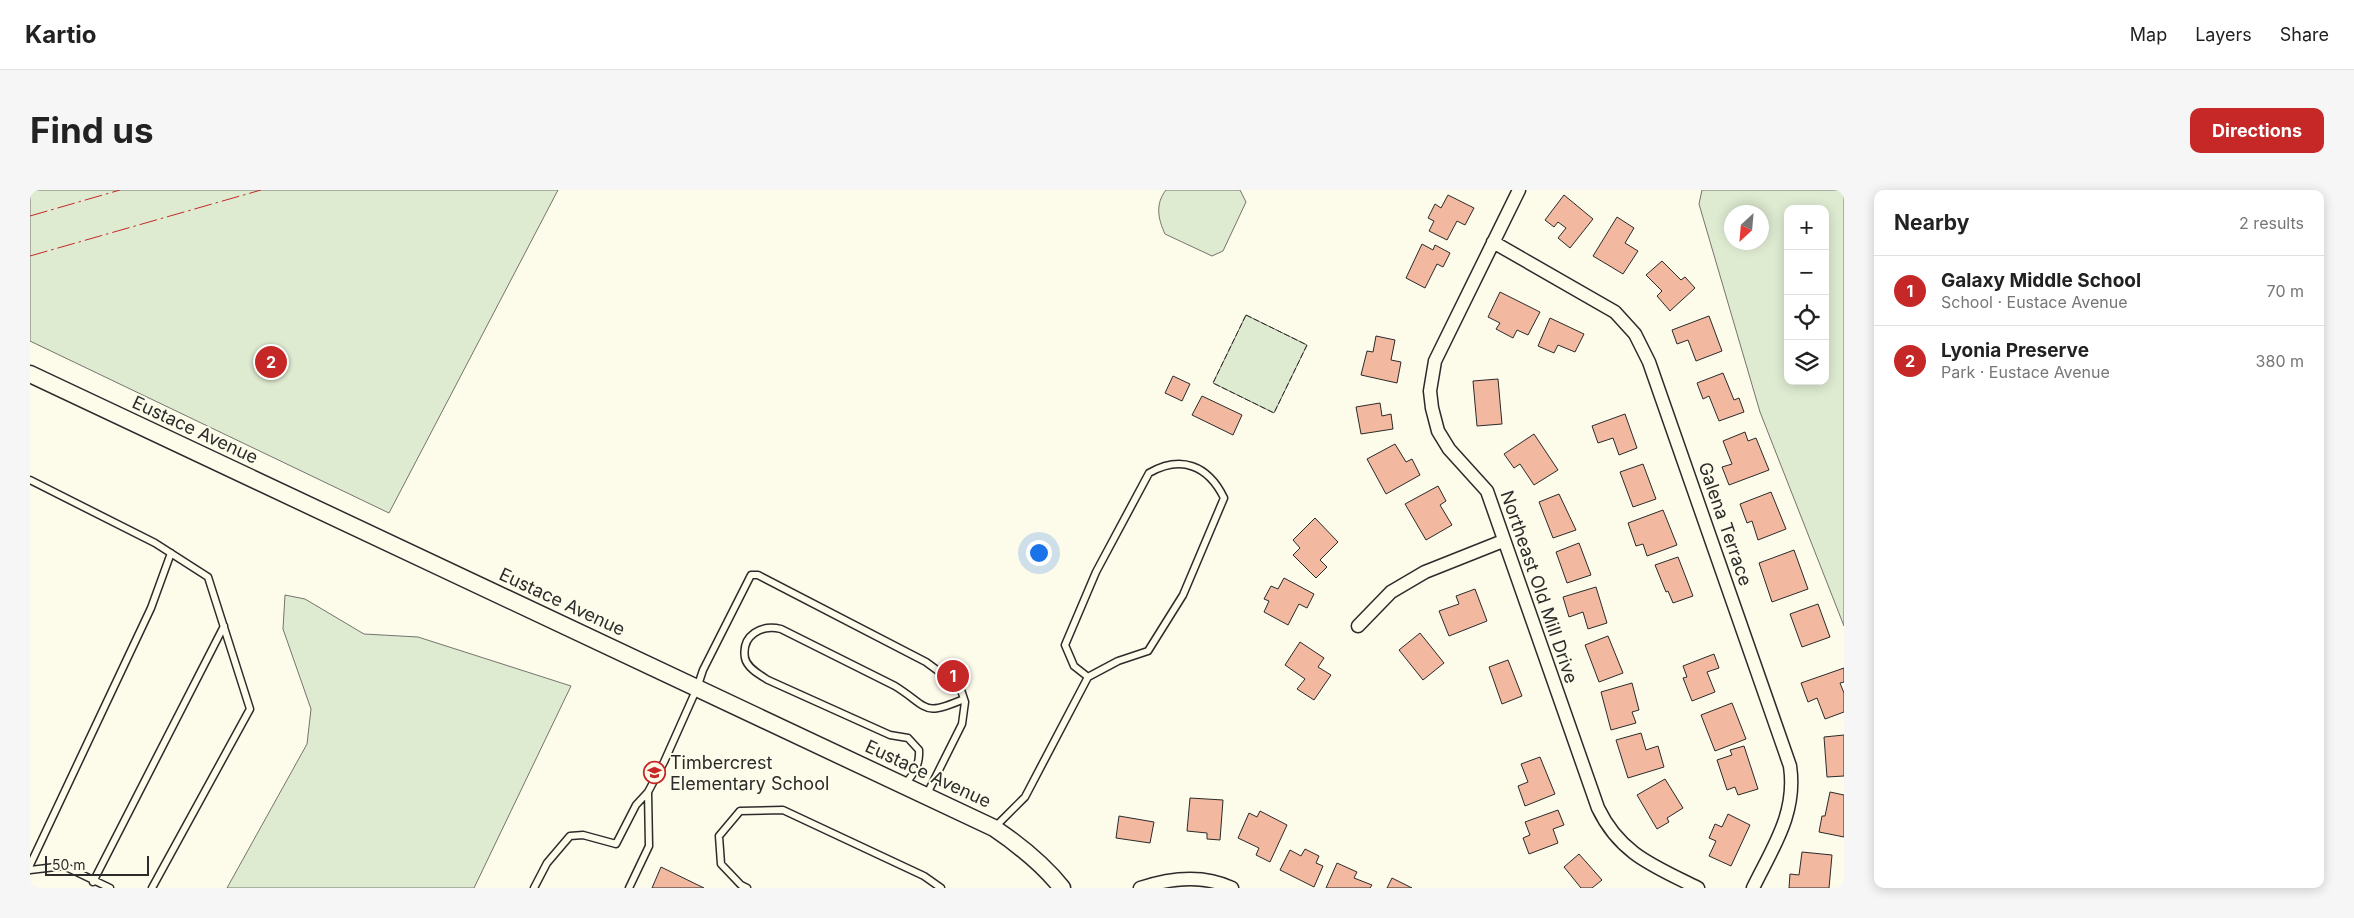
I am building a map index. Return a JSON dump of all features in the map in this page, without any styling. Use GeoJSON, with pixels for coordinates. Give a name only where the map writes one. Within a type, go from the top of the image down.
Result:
{"type":"FeatureCollection","features":[{"type":"Feature","properties":{"kind":"street","name":"Northeast Old Mill Drive"},"geometry":{"type":"LineString","coordinates":[[1519,190],[1435,362],[1430,391],[1432,408],[1438,431],[1449,449],[1487,492],[1598,808],[1607,826],[1620,843],[1636,856],[1698,888]]}},
{"type":"Feature","properties":{"kind":"street","name":"Galena Terrace"},"geometry":{"type":"LineString","coordinates":[[1493,242],[1615,312],[1635,334],[1649,362],[1790,766],[1792,794],[1786,819],[1753,888]]}},
{"type":"Feature","properties":{"kind":"street","name":"Eustace Avenue"},"geometry":{"type":"LineString","coordinates":[[30,374],[994,828],[1018,844],[1062,888]]}},
{"type":"Feature","properties":{"kind":"street"},"geometry":{"type":"LineString","coordinates":[[1358,626],[1391,592],[1425,572],[1503,541]]}},
{"type":"Feature","properties":{"kind":"street"},"geometry":{"type":"LineString","coordinates":[[1140,888],[1188,878],[1221,883],[1232,888]]}},
{"type":"Feature","properties":{"kind":"lane"},"geometry":{"type":"LineString","coordinates":[[994,828],[1025,798],[1088,677],[1118,661],[1148,651],[1183,595],[1224,498],[1217,483],[1196,466],[1164,464],[1148,473],[1096,572],[1065,645],[1074,666],[1088,677]]}},
{"type":"Feature","properties":{"kind":"lane"},"geometry":{"type":"LineString","coordinates":[[30,480],[155,543],[208,576],[250,708],[152,888]]}},
{"type":"Feature","properties":{"kind":"lane"},"geometry":{"type":"LineString","coordinates":[[30,865],[151,608],[171,553]]}},
{"type":"Feature","properties":{"kind":"lane"},"geometry":{"type":"LineString","coordinates":[[534,888],[547,863],[570,836],[583,834],[616,844],[636,805],[648,792],[697,688],[703,670],[751,575],[758,575],[926,662],[960,687],[964,699],[962,724],[926,796]]}},
{"type":"Feature","properties":{"kind":"lane"},"geometry":{"type":"LineString","coordinates":[[93,882],[224,626]]}},
{"type":"Feature","properties":{"kind":"lane"},"geometry":{"type":"LineString","coordinates":[[904,785],[912,776],[920,759],[919,750],[908,738],[890,735],[768,680],[751,668],[745,658],[746,645],[751,635],[758,629],[771,626],[781,629],[895,686],[910,696],[922,708],[938,710],[964,699]]}},
{"type":"Feature","properties":{"kind":"lane"},"geometry":{"type":"LineString","coordinates":[[630,888],[650,846],[648,792]]}},
{"type":"Feature","properties":{"kind":"lane"},"geometry":{"type":"LineString","coordinates":[[747,888],[741,885],[721,864],[719,836],[740,811],[783,810],[924,876],[940,888]]}},
{"type":"Feature","properties":{"kind":"lane"},"geometry":{"type":"LineString","coordinates":[[30,870],[64,866],[93,882],[110,888]]}},
{"type":"Feature","properties":{"kind":"green space"},"geometry":{"type":"Polygon","coordinates":[[[30,190],[558,190],[389,513],[30,341],[30,190]]]}},
{"type":"Feature","properties":{"kind":"green space"},"geometry":{"type":"Polygon","coordinates":[[[1166,190],[1240,190],[1246,202],[1223,251],[1212,256],[1165,234],[1161,223],[1159,206],[1166,190]]]}},
{"type":"Feature","properties":{"kind":"green space"},"geometry":{"type":"Polygon","coordinates":[[[1702,190],[1844,190],[1844,626],[1760,412],[1699,204],[1702,190]]]}},
{"type":"Feature","properties":{"kind":"green space"},"geometry":{"type":"Polygon","coordinates":[[[1246,315],[1307,345],[1274,413],[1213,383],[1246,315]]]}},
{"type":"Feature","properties":{"kind":"green space"},"geometry":{"type":"Polygon","coordinates":[[[285,595],[305,599],[364,634],[418,637],[571,686],[474,888],[227,888],[307,744],[311,709],[283,629],[285,595]]]}},
{"type":"Feature","properties":{"kind":"building"},"geometry":{"type":"Polygon","coordinates":[[[1448,195],[1474,208],[1465,225],[1457,221],[1447,240],[1429,231],[1434,221],[1428,218],[1435,204],[1441,208],[1448,195]]]}},
{"type":"Feature","properties":{"kind":"building"},"geometry":{"type":"Polygon","coordinates":[[[1564,195],[1593,219],[1570,248],[1558,238],[1566,228],[1558,222],[1554,227],[1545,220],[1564,195]]]}},
{"type":"Feature","properties":{"kind":"building"},"geometry":{"type":"Polygon","coordinates":[[[1617,217],[1634,228],[1625,243],[1638,251],[1623,274],[1593,256],[1617,217]]]}},
{"type":"Feature","properties":{"kind":"building"},"geometry":{"type":"Polygon","coordinates":[[[1422,244],[1433,250],[1435,245],[1450,253],[1443,267],[1437,264],[1425,288],[1406,278],[1422,244]]]}},
{"type":"Feature","properties":{"kind":"building"},"geometry":{"type":"Polygon","coordinates":[[[1662,261],[1681,280],[1685,277],[1695,288],[1670,311],[1657,296],[1662,291],[1646,275],[1662,261]]]}},
{"type":"Feature","properties":{"kind":"building"},"geometry":{"type":"Polygon","coordinates":[[[1500,292],[1540,312],[1528,335],[1517,330],[1513,338],[1496,329],[1500,323],[1488,317],[1500,292]]]}},
{"type":"Feature","properties":{"kind":"building"},"geometry":{"type":"Polygon","coordinates":[[[1709,316],[1722,351],[1696,361],[1688,340],[1677,344],[1672,330],[1709,316]]]}},
{"type":"Feature","properties":{"kind":"building"},"geometry":{"type":"Polygon","coordinates":[[[1550,318],[1584,334],[1575,352],[1558,345],[1554,353],[1538,346],[1550,318]]]}},
{"type":"Feature","properties":{"kind":"building"},"geometry":{"type":"Polygon","coordinates":[[[1376,336],[1395,340],[1391,360],[1401,362],[1397,383],[1361,375],[1367,351],[1373,352],[1376,336]]]}},
{"type":"Feature","properties":{"kind":"building"},"geometry":{"type":"Polygon","coordinates":[[[1723,373],[1734,400],[1739,398],[1744,412],[1719,421],[1709,396],[1703,399],[1697,383],[1723,373]]]}},
{"type":"Feature","properties":{"kind":"building"},"geometry":{"type":"Polygon","coordinates":[[[1173,376],[1190,384],[1182,401],[1165,393],[1173,376]]]}},
{"type":"Feature","properties":{"kind":"building"},"geometry":{"type":"Polygon","coordinates":[[[1498,379],[1502,424],[1477,426],[1473,381],[1498,379]]]}},
{"type":"Feature","properties":{"kind":"building"},"geometry":{"type":"Polygon","coordinates":[[[1202,396],[1242,415],[1233,435],[1192,415],[1202,396]]]}},
{"type":"Feature","properties":{"kind":"building"},"geometry":{"type":"Polygon","coordinates":[[[1380,403],[1382,416],[1391,414],[1393,429],[1361,434],[1356,407],[1380,403]]]}},
{"type":"Feature","properties":{"kind":"building"},"geometry":{"type":"Polygon","coordinates":[[[1625,414],[1637,448],[1619,455],[1613,438],[1598,443],[1592,426],[1625,414]]]}},
{"type":"Feature","properties":{"kind":"building"},"geometry":{"type":"Polygon","coordinates":[[[1745,432],[1748,441],[1756,438],[1769,470],[1729,485],[1722,467],[1732,464],[1723,441],[1745,432]]]}},
{"type":"Feature","properties":{"kind":"building"},"geometry":{"type":"Polygon","coordinates":[[[1534,434],[1558,470],[1534,485],[1520,464],[1514,468],[1504,454],[1534,434]]]}},
{"type":"Feature","properties":{"kind":"building"},"geometry":{"type":"Polygon","coordinates":[[[1395,444],[1406,462],[1412,459],[1420,475],[1386,494],[1367,459],[1395,444]]]}},
{"type":"Feature","properties":{"kind":"building"},"geometry":{"type":"Polygon","coordinates":[[[1643,464],[1656,499],[1633,507],[1620,472],[1643,464]]]}},
{"type":"Feature","properties":{"kind":"building"},"geometry":{"type":"Polygon","coordinates":[[[1438,486],[1446,501],[1440,505],[1452,525],[1426,540],[1405,504],[1438,486]]]}},
{"type":"Feature","properties":{"kind":"building"},"geometry":{"type":"Polygon","coordinates":[[[1771,492],[1786,529],[1758,540],[1752,521],[1747,523],[1740,504],[1771,492]]]}},
{"type":"Feature","properties":{"kind":"building"},"geometry":{"type":"Polygon","coordinates":[[[1559,494],[1576,530],[1553,538],[1539,502],[1559,494]]]}},
{"type":"Feature","properties":{"kind":"building"},"geometry":{"type":"Polygon","coordinates":[[[1663,510],[1677,545],[1647,556],[1643,544],[1636,546],[1628,523],[1663,510]]]}},
{"type":"Feature","properties":{"kind":"building"},"geometry":{"type":"Polygon","coordinates":[[[1315,518],[1338,542],[1320,560],[1327,567],[1316,578],[1293,555],[1300,548],[1293,540],[1315,518]]]}},
{"type":"Feature","properties":{"kind":"building"},"geometry":{"type":"Polygon","coordinates":[[[1579,543],[1591,575],[1567,583],[1556,552],[1579,543]]]}},
{"type":"Feature","properties":{"kind":"building"},"geometry":{"type":"Polygon","coordinates":[[[1794,550],[1808,589],[1772,602],[1759,563],[1794,550]]]}},
{"type":"Feature","properties":{"kind":"building"},"geometry":{"type":"Polygon","coordinates":[[[1678,557],[1693,596],[1673,603],[1668,591],[1666,592],[1655,565],[1678,557]]]}},
{"type":"Feature","properties":{"kind":"building"},"geometry":{"type":"Polygon","coordinates":[[[1284,578],[1314,594],[1307,608],[1299,604],[1288,625],[1264,612],[1269,601],[1264,599],[1271,586],[1278,589],[1284,578]]]}},
{"type":"Feature","properties":{"kind":"building"},"geometry":{"type":"Polygon","coordinates":[[[1596,587],[1607,623],[1588,629],[1583,612],[1569,617],[1563,597],[1596,587]]]}},
{"type":"Feature","properties":{"kind":"building"},"geometry":{"type":"Polygon","coordinates":[[[1475,589],[1487,621],[1449,636],[1439,611],[1459,604],[1456,596],[1475,589]]]}},
{"type":"Feature","properties":{"kind":"building"},"geometry":{"type":"Polygon","coordinates":[[[1818,604],[1830,637],[1802,647],[1790,614],[1818,604]]]}},
{"type":"Feature","properties":{"kind":"building"},"geometry":{"type":"Polygon","coordinates":[[[1420,633],[1444,663],[1423,680],[1399,650],[1420,633]]]}},
{"type":"Feature","properties":{"kind":"building"},"geometry":{"type":"Polygon","coordinates":[[[1608,636],[1623,673],[1599,682],[1585,645],[1608,636]]]}},
{"type":"Feature","properties":{"kind":"building"},"geometry":{"type":"Polygon","coordinates":[[[1300,642],[1324,658],[1318,667],[1331,675],[1314,700],[1297,689],[1305,679],[1285,665],[1300,642]]]}},
{"type":"Feature","properties":{"kind":"building"},"geometry":{"type":"Polygon","coordinates":[[[1714,654],[1719,668],[1707,672],[1715,692],[1692,701],[1683,678],[1687,677],[1683,666],[1714,654]]]}},
{"type":"Feature","properties":{"kind":"building"},"geometry":{"type":"Polygon","coordinates":[[[1508,660],[1522,696],[1502,704],[1489,667],[1508,660]]]}},
{"type":"Feature","properties":{"kind":"building"},"geometry":{"type":"Polygon","coordinates":[[[1844,668],[1844,682],[1840,683],[1844,693],[1844,712],[1825,719],[1817,698],[1808,702],[1801,683],[1844,668]]]}},
{"type":"Feature","properties":{"kind":"building"},"geometry":{"type":"Polygon","coordinates":[[[1632,683],[1639,710],[1632,712],[1636,723],[1611,730],[1601,692],[1632,683]]]}},
{"type":"Feature","properties":{"kind":"building"},"geometry":{"type":"Polygon","coordinates":[[[1732,703],[1746,739],[1715,751],[1701,715],[1732,703]]]}},
{"type":"Feature","properties":{"kind":"building"},"geometry":{"type":"Polygon","coordinates":[[[1641,733],[1646,750],[1658,746],[1664,767],[1628,778],[1616,740],[1641,733]]]}},
{"type":"Feature","properties":{"kind":"building"},"geometry":{"type":"Polygon","coordinates":[[[1844,735],[1844,776],[1827,777],[1824,737],[1844,735]]]}},
{"type":"Feature","properties":{"kind":"building"},"geometry":{"type":"Polygon","coordinates":[[[1744,746],[1758,789],[1738,795],[1735,787],[1727,790],[1717,760],[1732,755],[1730,750],[1744,746]]]}},
{"type":"Feature","properties":{"kind":"building"},"geometry":{"type":"Polygon","coordinates":[[[1540,757],[1555,794],[1525,806],[1518,786],[1528,782],[1521,764],[1540,757]]]}},
{"type":"Feature","properties":{"kind":"building"},"geometry":{"type":"Polygon","coordinates":[[[1665,779],[1683,808],[1667,818],[1669,822],[1657,829],[1637,795],[1665,779]]]}},
{"type":"Feature","properties":{"kind":"building"},"geometry":{"type":"Polygon","coordinates":[[[1830,792],[1844,795],[1844,837],[1819,832],[1822,816],[1825,816],[1830,792]]]}},
{"type":"Feature","properties":{"kind":"building"},"geometry":{"type":"Polygon","coordinates":[[[1190,798],[1223,800],[1220,840],[1207,839],[1207,833],[1187,831],[1190,798]]]}},
{"type":"Feature","properties":{"kind":"building"},"geometry":{"type":"Polygon","coordinates":[[[1558,810],[1564,825],[1553,829],[1558,843],[1529,854],[1523,838],[1530,835],[1525,822],[1558,810]]]}},
{"type":"Feature","properties":{"kind":"building"},"geometry":{"type":"Polygon","coordinates":[[[1260,811],[1287,825],[1270,862],[1256,855],[1259,848],[1238,838],[1249,813],[1257,817],[1260,811]]]}},
{"type":"Feature","properties":{"kind":"building"},"geometry":{"type":"Polygon","coordinates":[[[1728,814],[1750,825],[1731,866],[1709,856],[1716,841],[1709,838],[1715,824],[1722,827],[1728,814]]]}},
{"type":"Feature","properties":{"kind":"building"},"geometry":{"type":"Polygon","coordinates":[[[1119,816],[1154,822],[1150,843],[1116,838],[1119,816]]]}},
{"type":"Feature","properties":{"kind":"building"},"geometry":{"type":"Polygon","coordinates":[[[1305,849],[1319,856],[1316,863],[1323,866],[1314,887],[1280,870],[1290,850],[1301,856],[1305,849]]]}},
{"type":"Feature","properties":{"kind":"building"},"geometry":{"type":"Polygon","coordinates":[[[1802,852],[1832,855],[1829,888],[1789,888],[1790,874],[1799,875],[1802,852]]]}},
{"type":"Feature","properties":{"kind":"building"},"geometry":{"type":"Polygon","coordinates":[[[1579,854],[1602,880],[1592,888],[1581,888],[1564,867],[1579,854]]]}},
{"type":"Feature","properties":{"kind":"building"},"geometry":{"type":"Polygon","coordinates":[[[1337,863],[1357,872],[1354,878],[1372,885],[1370,888],[1326,888],[1337,863]]]}},
{"type":"Feature","properties":{"kind":"building"},"geometry":{"type":"Polygon","coordinates":[[[661,867],[704,888],[652,888],[661,867]]]}},
{"type":"Feature","properties":{"kind":"building"},"geometry":{"type":"Polygon","coordinates":[[[1392,878],[1412,888],[1387,888],[1392,878]]]}},
{"type":"Feature","properties":{"kind":"fence"},"geometry":{"type":"LineString","coordinates":[[1246,315],[1307,345],[1274,413],[1213,383],[1246,315]]}},
{"type":"Feature","properties":{"kind":"power"},"geometry":{"type":"LineString","coordinates":[[30,216],[120,190]]}},
{"type":"Feature","properties":{"kind":"power"},"geometry":{"type":"LineString","coordinates":[[30,256],[261,190]]}},
{"type":"Feature","properties":{"kind":"place","name":"Lyonia Preserve"},"geometry":{"type":"Point","coordinates":[271,362]}},
{"type":"Feature","properties":{"kind":"place","name":"Galaxy Middle School"},"geometry":{"type":"Point","coordinates":[953,676]}},
{"type":"Feature","properties":{"kind":"place","name":"Timbercrest Elementary School"},"geometry":{"type":"Point","coordinates":[654,773]}}]}
